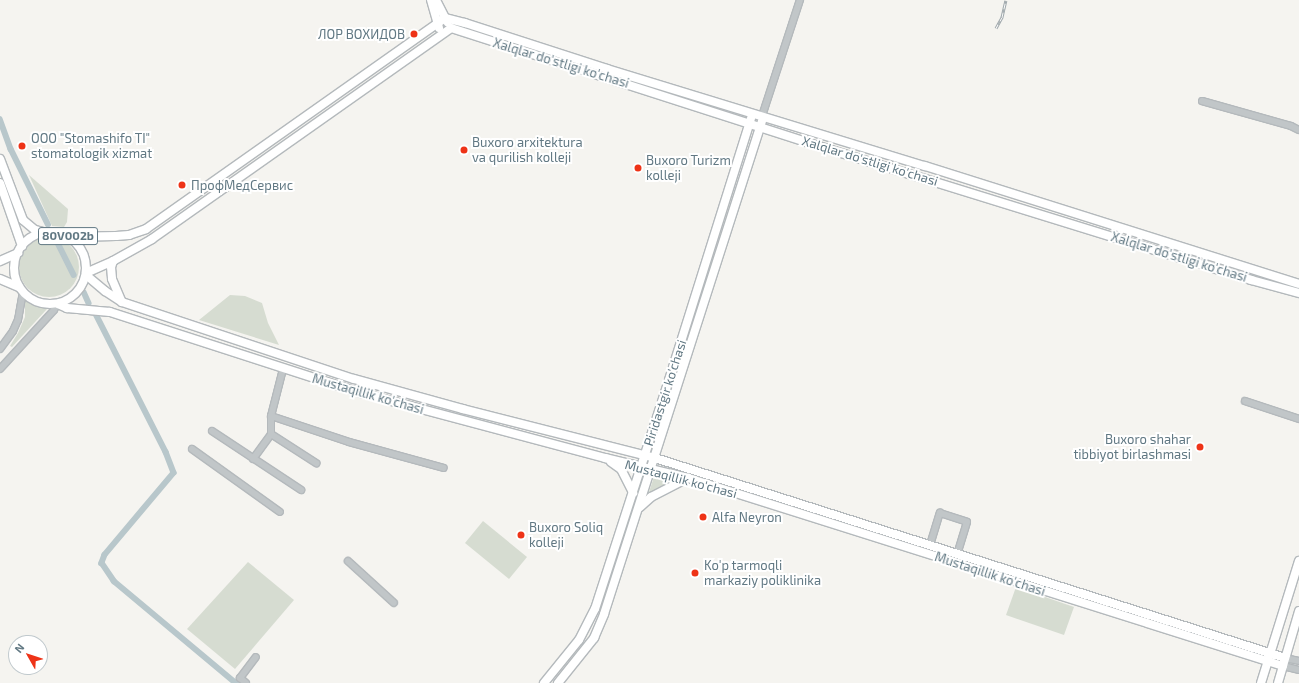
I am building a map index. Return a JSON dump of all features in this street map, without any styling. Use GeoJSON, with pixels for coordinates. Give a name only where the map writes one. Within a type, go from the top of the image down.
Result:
{"type":"FeatureCollection","features":[{"type":"Feature","properties":{"kind":"main road"},"geometry":{"type":"LineString","coordinates":[[431,0],[436,25],[442,34]]}},
{"type":"Feature","properties":{"kind":"main road"},"geometry":{"type":"LineString","coordinates":[[0,279],[21,289],[32,300],[43,304],[58,304],[76,292],[81,286],[86,274],[152,239],[451,28],[436,0]]}},
{"type":"Feature","properties":{"kind":"main road"},"geometry":{"type":"LineString","coordinates":[[68,237],[130,235],[140,231],[170,213],[445,18]]}},
{"type":"Feature","properties":{"kind":"main road","name":"Xalqlar do'stligi ko'chasi"},"geometry":{"type":"LineString","coordinates":[[445,18],[1299,284]]}},
{"type":"Feature","properties":{"kind":"main road","name":"Xalqlar do'stligi ko'chasi"},"geometry":{"type":"LineString","coordinates":[[451,28],[1251,280],[1299,293]]}},
{"type":"Feature","properties":{"kind":"main road","name":"Piridastgir ko'chasi"},"geometry":{"type":"LineString","coordinates":[[544,683],[579,640],[595,609],[645,456],[752,113]]}},
{"type":"Feature","properties":{"kind":"main road","name":"Piridastgir ko'chasi"},"geometry":{"type":"LineString","coordinates":[[558,683],[594,638],[602,621],[763,116]]}},
{"type":"Feature","properties":{"kind":"main road"},"geometry":{"type":"LineString","coordinates":[[0,159],[23,220],[35,230],[45,232]]}},
{"type":"Feature","properties":{"kind":"main road"},"geometry":{"type":"LineString","coordinates":[[216,180],[222,190]]}},
{"type":"Feature","properties":{"kind":"main road"},"geometry":{"type":"LineString","coordinates":[[0,184],[20,249],[14,264],[15,275],[21,289]]}},
{"type":"Feature","properties":{"kind":"main road","name":"80V002b"},"geometry":{"type":"LineString","coordinates":[[0,261],[20,249],[28,239],[45,232],[57,232],[68,237],[77,245],[84,256],[86,274]]}},
{"type":"Feature","properties":{"kind":"main road"},"geometry":{"type":"LineString","coordinates":[[113,261],[111,267],[112,279],[122,302]]}},
{"type":"Feature","properties":{"kind":"main road","name":"Mustaqillik ko'chasi"},"geometry":{"type":"LineString","coordinates":[[86,274],[105,291],[122,302],[354,379],[655,458],[753,495]]}},
{"type":"Feature","properties":{"kind":"main road"},"geometry":{"type":"LineString","coordinates":[[695,297],[704,299]]}},
{"type":"Feature","properties":{"kind":"main road","name":"Mustaqillik ko'chasi"},"geometry":{"type":"LineString","coordinates":[[58,304],[67,308],[110,312],[361,394],[753,495],[1026,581],[1163,629],[1269,657]]}},
{"type":"Feature","properties":{"kind":"main road"},"geometry":{"type":"LineString","coordinates":[[286,370],[294,359]]}},
{"type":"Feature","properties":{"kind":"main road"},"geometry":{"type":"LineString","coordinates":[[435,413],[438,402]]}},
{"type":"Feature","properties":{"kind":"main road"},"geometry":{"type":"LineString","coordinates":[[605,458],[621,469],[633,493]]}},
{"type":"Feature","properties":{"kind":"main road"},"geometry":{"type":"LineString","coordinates":[[639,508],[651,497],[688,478]]}},
{"type":"Feature","properties":{"kind":"main road","name":"Mustaqillik ko'chasi"},"geometry":{"type":"LineString","coordinates":[[868,531],[930,545],[1026,581],[1166,620],[1284,662]]}},
{"type":"Feature","properties":{"kind":"main road"},"geometry":{"type":"LineString","coordinates":[[1261,683],[1299,561]]}},
{"type":"Feature","properties":{"kind":"main road"},"geometry":{"type":"LineString","coordinates":[[1278,683],[1299,611]]}},
{"type":"Feature","properties":{"kind":"main road"},"geometry":{"type":"LineString","coordinates":[[1163,629],[1166,620]]}},
{"type":"Feature","properties":{"kind":"main road"},"geometry":{"type":"LineString","coordinates":[[566,657],[574,663]]}},
{"type":"Feature","properties":{"kind":"street"},"geometry":{"type":"LineString","coordinates":[[763,116],[800,0]]}},
{"type":"Feature","properties":{"kind":"street"},"geometry":{"type":"LineString","coordinates":[[1202,101],[1291,126],[1299,130]]}},
{"type":"Feature","properties":{"kind":"street"},"geometry":{"type":"LineString","coordinates":[[0,349],[13,331],[18,320],[21,289]]}},
{"type":"Feature","properties":{"kind":"street"},"geometry":{"type":"LineString","coordinates":[[0,369],[58,304]]}},
{"type":"Feature","properties":{"kind":"street"},"geometry":{"type":"LineString","coordinates":[[253,459],[270,434],[271,416],[286,370]]}},
{"type":"Feature","properties":{"kind":"street"},"geometry":{"type":"LineString","coordinates":[[1245,401],[1299,420]]}},
{"type":"Feature","properties":{"kind":"street"},"geometry":{"type":"LineString","coordinates":[[271,416],[349,442],[444,468]]}},
{"type":"Feature","properties":{"kind":"street"},"geometry":{"type":"LineString","coordinates":[[212,431],[301,490]]}},
{"type":"Feature","properties":{"kind":"street"},"geometry":{"type":"LineString","coordinates":[[270,434],[316,463]]}},
{"type":"Feature","properties":{"kind":"street"},"geometry":{"type":"LineString","coordinates":[[192,449],[280,512]]}},
{"type":"Feature","properties":{"kind":"street"},"geometry":{"type":"LineString","coordinates":[[930,545],[940,513],[967,522],[957,554]]}},
{"type":"Feature","properties":{"kind":"street"},"geometry":{"type":"LineString","coordinates":[[348,561],[394,603]]}},
{"type":"Feature","properties":{"kind":"street"},"geometry":{"type":"LineString","coordinates":[[246,683],[240,678],[256,657]]}},
{"type":"Feature","properties":{"kind":"street","name":"Mustaqillik ko'chasi"},"geometry":{"type":"LineString","coordinates":[[1284,662],[1299,661]]}},
{"type":"Feature","properties":{"kind":"street","name":"Mustaqillik ko'chasi"},"geometry":{"type":"LineString","coordinates":[[1284,662],[1299,670]]}},
{"type":"Feature","properties":{"kind":"shaded area"},"geometry":{"type":"Polygon","coordinates":[[[29,175],[68,209],[67,222],[64,227],[52,226],[29,175]]]}},
{"type":"Feature","properties":{"kind":"shaded area"},"geometry":{"type":"Polygon","coordinates":[[[49,237],[66,242],[74,250],[79,267],[74,284],[66,292],[49,297],[32,292],[24,284],[19,267],[24,250],[32,242],[49,237]]]}},
{"type":"Feature","properties":{"kind":"shaded area"},"geometry":{"type":"Polygon","coordinates":[[[230,295],[245,296],[262,303],[268,323],[279,345],[199,320],[230,295]]]}},
{"type":"Feature","properties":{"kind":"shaded area"},"geometry":{"type":"Polygon","coordinates":[[[25,300],[47,309],[12,347],[10,346],[25,317],[25,300]]]}},
{"type":"Feature","properties":{"kind":"shaded area"},"geometry":{"type":"Polygon","coordinates":[[[655,474],[681,480],[648,495],[655,474]]]}},
{"type":"Feature","properties":{"kind":"shaded area"},"geometry":{"type":"Polygon","coordinates":[[[483,521],[527,557],[509,579],[465,543],[483,521]]]}},
{"type":"Feature","properties":{"kind":"shaded area"},"geometry":{"type":"Polygon","coordinates":[[[248,562],[294,600],[235,669],[187,629],[248,562]]]}},
{"type":"Feature","properties":{"kind":"shaded area"},"geometry":{"type":"Polygon","coordinates":[[[1016,587],[1074,607],[1064,635],[1006,615],[1016,587]]]}},
{"type":"Feature","properties":{"kind":"waterway"},"geometry":{"type":"LineString","coordinates":[[0,119],[11,149],[48,224]]}},
{"type":"Feature","properties":{"kind":"waterway"},"geometry":{"type":"LineString","coordinates":[[56,239],[74,275]]}},
{"type":"Feature","properties":{"kind":"waterway"},"geometry":{"type":"LineString","coordinates":[[84,292],[89,303]]}},
{"type":"Feature","properties":{"kind":"waterway"},"geometry":{"type":"LineString","coordinates":[[96,314],[166,452],[174,473],[105,555],[102,563],[114,581],[236,683]]}},
{"type":"Feature","properties":{"kind":"railway"},"geometry":{"type":"LineString","coordinates":[[996,28],[1002,17],[1006,0]]}},
{"type":"Feature","properties":{"kind":"place","name":"ЛОР ВОХИДОВ"},"geometry":{"type":"Point","coordinates":[414,34]}},
{"type":"Feature","properties":{"kind":"place","name":"OOO \"Stomashifo TI\" stomatologik xizmat"},"geometry":{"type":"Point","coordinates":[22,146]}},
{"type":"Feature","properties":{"kind":"place","name":"Buxoro arxitektura va qurilish kolleji"},"geometry":{"type":"Point","coordinates":[464,150]}},
{"type":"Feature","properties":{"kind":"place","name":"Buxoro Turizm kolleji"},"geometry":{"type":"Point","coordinates":[638,168]}},
{"type":"Feature","properties":{"kind":"place","name":"ПрофМедСервис"},"geometry":{"type":"Point","coordinates":[182,185]}},
{"type":"Feature","properties":{"kind":"place","name":"Buxoro shahar tibbiyot birlashmasi"},"geometry":{"type":"Point","coordinates":[1200,447]}},
{"type":"Feature","properties":{"kind":"place","name":"Alfa Neyron"},"geometry":{"type":"Point","coordinates":[703,517]}},
{"type":"Feature","properties":{"kind":"place","name":"Buxoro Soliq kolleji"},"geometry":{"type":"Point","coordinates":[521,535]}},
{"type":"Feature","properties":{"kind":"place","name":"Ko'p tarmoqli markaziy poliklinika"},"geometry":{"type":"Point","coordinates":[695,573]}}]}
